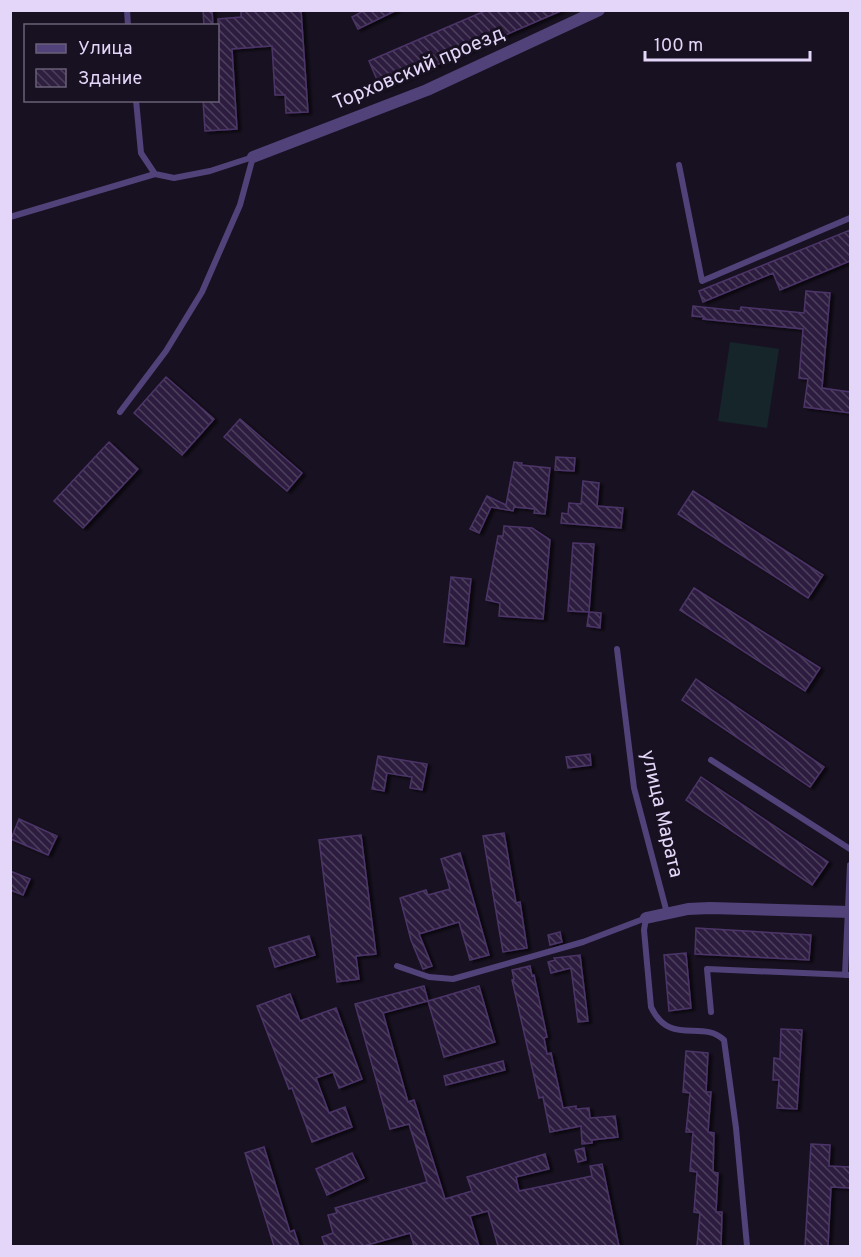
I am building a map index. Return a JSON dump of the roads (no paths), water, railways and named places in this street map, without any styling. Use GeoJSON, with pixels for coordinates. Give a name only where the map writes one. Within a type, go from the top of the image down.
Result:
{"type":"FeatureCollection","features":[{"type":"Feature","properties":{"kind":"street","name":"Торховский проезд"},"geometry":{"type":"LineString","coordinates":[[253,157],[427,90],[599,10]]}},
{"type":"Feature","properties":{"kind":"street"},"geometry":{"type":"LineString","coordinates":[[646,918],[710,908],[849,912]]}},
{"type":"Feature","properties":{"kind":"lane"},"geometry":{"type":"LineString","coordinates":[[136,102],[141,153],[155,174]]}},
{"type":"Feature","properties":{"kind":"lane"},"geometry":{"type":"LineString","coordinates":[[10,218],[155,174],[174,178],[210,171],[253,157]]}},
{"type":"Feature","properties":{"kind":"lane"},"geometry":{"type":"LineString","coordinates":[[120,412],[166,351],[202,292],[240,205],[253,157]]}},
{"type":"Feature","properties":{"kind":"lane"},"geometry":{"type":"LineString","coordinates":[[679,165],[702,281],[850,218]]}},
{"type":"Feature","properties":{"kind":"lane","name":"улица Марата"},"geometry":{"type":"LineString","coordinates":[[617,650],[634,788],[667,913]]}},
{"type":"Feature","properties":{"kind":"lane"},"geometry":{"type":"LineString","coordinates":[[711,760],[850,849]]}},
{"type":"Feature","properties":{"kind":"lane"},"geometry":{"type":"LineString","coordinates":[[711,1012],[706,969],[848,975],[850,865]]}},
{"type":"Feature","properties":{"kind":"lane"},"geometry":{"type":"LineString","coordinates":[[397,966],[429,977],[453,979],[583,942],[646,918]]}},
{"type":"Feature","properties":{"kind":"lane"},"geometry":{"type":"LineString","coordinates":[[646,918],[644,930],[651,1007],[656,1018],[678,1031],[717,1033],[724,1040],[736,1128],[747,1246]]}}]}
